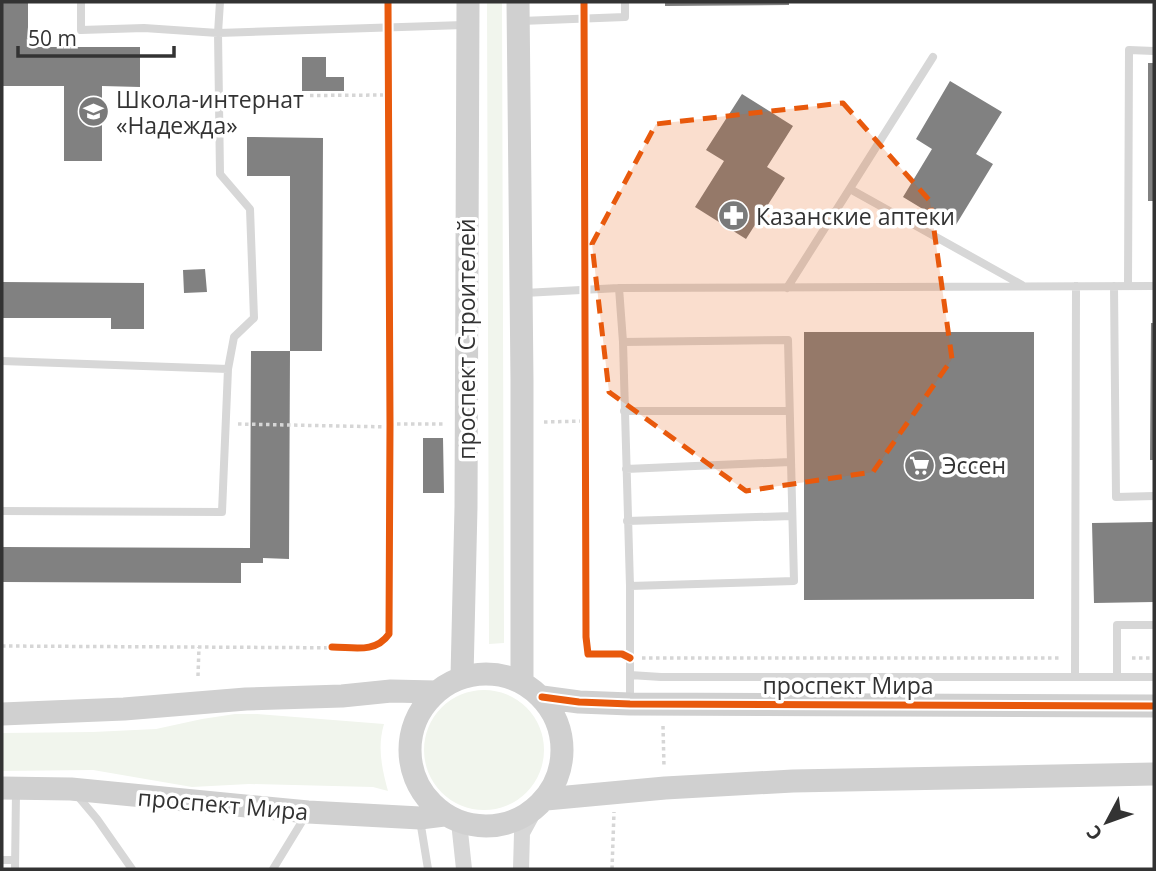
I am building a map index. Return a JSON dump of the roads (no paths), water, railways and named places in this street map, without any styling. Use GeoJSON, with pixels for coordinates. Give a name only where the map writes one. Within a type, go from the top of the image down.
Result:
{"type":"FeatureCollection","features":[{"type":"Feature","properties":{"kind":"main road","name":"проспект Строителей"},"geometry":{"type":"LineString","coordinates":[[461,677],[466,507],[468,2]]}},
{"type":"Feature","properties":{"kind":"main road"},"geometry":{"type":"LineString","coordinates":[[518,12],[522,682]]}},
{"type":"Feature","properties":{"kind":"main road"},"geometry":{"type":"LineString","coordinates":[[492,673],[522,682],[542,697],[555,715],[562,736],[563,758],[557,780],[540,805],[517,821],[479,827],[452,818],[430,803],[412,773],[410,737],[415,720],[436,692],[461,677],[492,673]]}},
{"type":"Feature","properties":{"kind":"main road"},"geometry":{"type":"LineString","coordinates":[[2,714],[124,709],[391,691],[436,692]]}},
{"type":"Feature","properties":{"kind":"main road","name":"проспект Мира"},"geometry":{"type":"LineString","coordinates":[[542,697],[630,704],[1154,705]]}},
{"type":"Feature","properties":{"kind":"main road"},"geometry":{"type":"LineString","coordinates":[[540,805],[665,788],[793,781],[1154,774]]}},
{"type":"Feature","properties":{"kind":"main road","name":"проспект Мира"},"geometry":{"type":"LineString","coordinates":[[9,789],[72,789],[308,812],[452,818]]}},
{"type":"Feature","properties":{"kind":"street"},"geometry":{"type":"LineString","coordinates":[[522,869],[522,832],[540,805]]}},
{"type":"Feature","properties":{"kind":"street"},"geometry":{"type":"LineString","coordinates":[[452,818],[464,869]]}},
{"type":"Feature","properties":{"kind":"lane"},"geometry":{"type":"LineString","coordinates":[[81,2],[81,30],[144,28],[218,33],[468,25]]}},
{"type":"Feature","properties":{"kind":"lane"},"geometry":{"type":"LineString","coordinates":[[2,511],[222,512],[228,369],[234,337],[254,318],[250,209],[220,174],[219,2]]}},
{"type":"Feature","properties":{"kind":"lane"},"geometry":{"type":"LineString","coordinates":[[518,12],[625,17],[625,2]]}},
{"type":"Feature","properties":{"kind":"lane"},"geometry":{"type":"LineString","coordinates":[[1128,286],[1129,50],[1154,51]]}},
{"type":"Feature","properties":{"kind":"lane"},"geometry":{"type":"LineString","coordinates":[[787,288],[933,57]]}},
{"type":"Feature","properties":{"kind":"lane"},"geometry":{"type":"LineString","coordinates":[[850,189],[1025,286]]}},
{"type":"Feature","properties":{"kind":"lane"},"geometry":{"type":"LineString","coordinates":[[1076,286],[1076,677]]}},
{"type":"Feature","properties":{"kind":"lane"},"geometry":{"type":"LineString","coordinates":[[1114,286],[1116,497],[1154,496]]}},
{"type":"Feature","properties":{"kind":"lane"},"geometry":{"type":"LineString","coordinates":[[521,293],[619,288],[1154,286]]}},
{"type":"Feature","properties":{"kind":"lane"},"geometry":{"type":"LineString","coordinates":[[619,288],[630,586],[630,704]]}},
{"type":"Feature","properties":{"kind":"lane"},"geometry":{"type":"LineString","coordinates":[[623,342],[788,340],[794,580],[630,586]]}},
{"type":"Feature","properties":{"kind":"lane"},"geometry":{"type":"LineString","coordinates":[[2,361],[228,369]]}},
{"type":"Feature","properties":{"kind":"lane"},"geometry":{"type":"LineString","coordinates":[[624,411],[789,411]]}},
{"type":"Feature","properties":{"kind":"lane"},"geometry":{"type":"LineString","coordinates":[[625,469],[790,462]]}},
{"type":"Feature","properties":{"kind":"lane"},"geometry":{"type":"LineString","coordinates":[[627,521],[792,516]]}},
{"type":"Feature","properties":{"kind":"lane"},"geometry":{"type":"LineString","coordinates":[[1117,677],[1117,625],[1154,625]]}},
{"type":"Feature","properties":{"kind":"lane"},"geometry":{"type":"LineString","coordinates":[[630,675],[1154,677]]}},
{"type":"Feature","properties":{"kind":"lane"},"geometry":{"type":"LineString","coordinates":[[2,860],[15,865],[9,789]]}},
{"type":"Feature","properties":{"kind":"lane"},"geometry":{"type":"LineString","coordinates":[[72,789],[132,869]]}},
{"type":"Feature","properties":{"kind":"lane"},"geometry":{"type":"LineString","coordinates":[[274,869],[308,812]]}},
{"type":"Feature","properties":{"kind":"lane"},"geometry":{"type":"LineString","coordinates":[[419,818],[428,869]]}},
{"type":"Feature","properties":{"kind":"place","name":"Школа-интернат «Надежда»"},"geometry":{"type":"Point","coordinates":[93,112]}},
{"type":"Feature","properties":{"kind":"place","name":"Казанские аптеки"},"geometry":{"type":"Point","coordinates":[733,216]}},
{"type":"Feature","properties":{"kind":"place","name":"Эссен"},"geometry":{"type":"Point","coordinates":[919,465]}}]}
